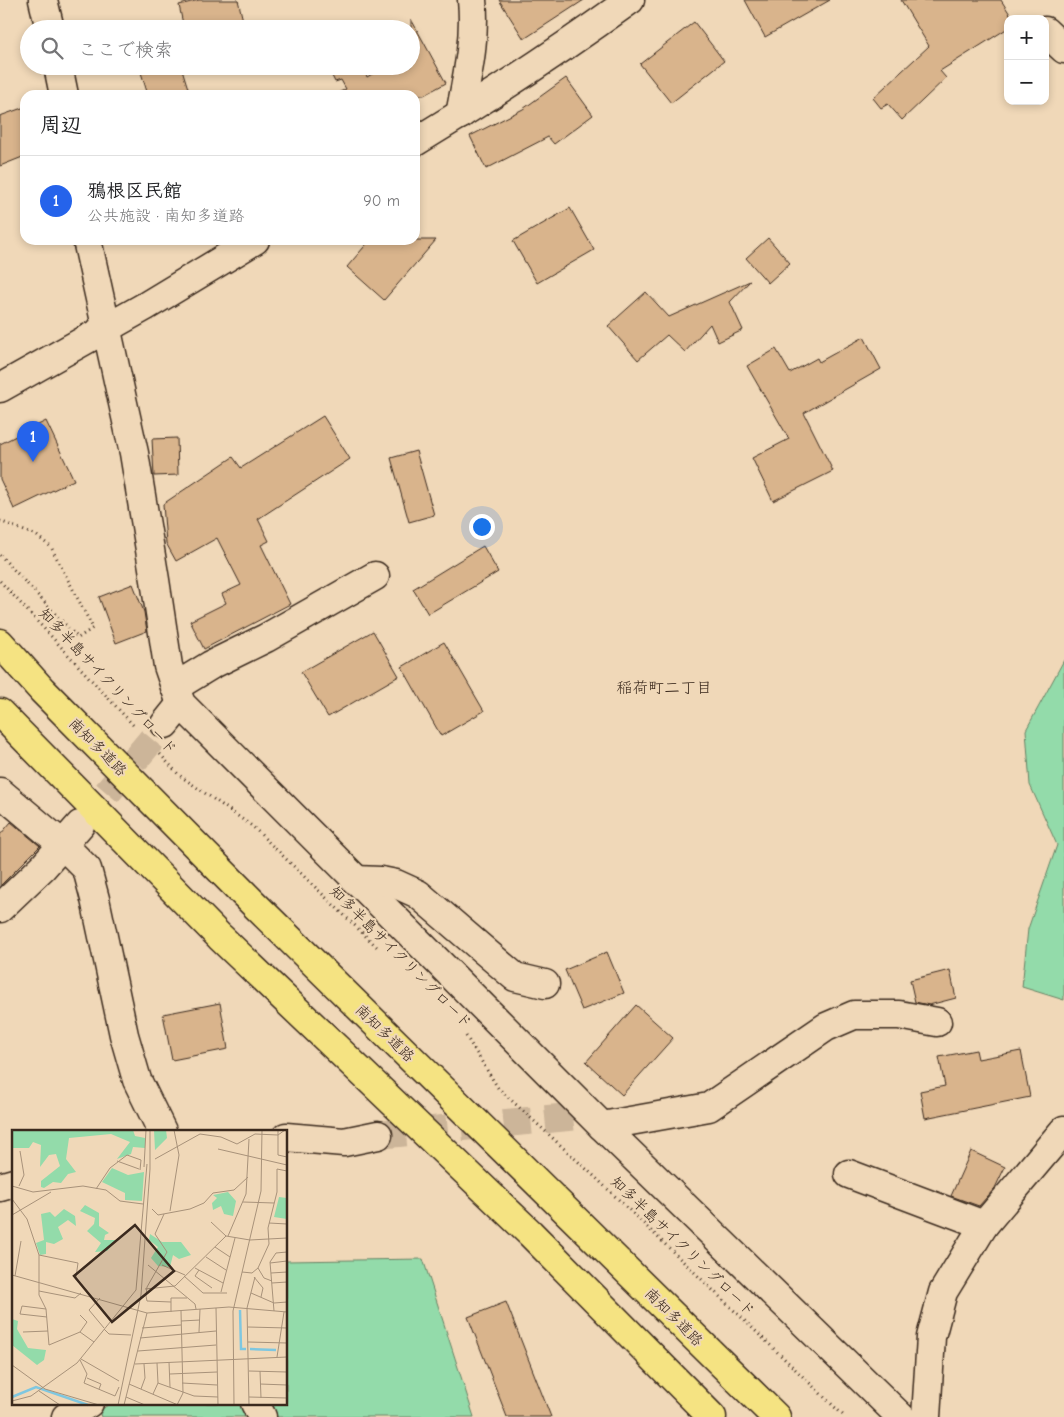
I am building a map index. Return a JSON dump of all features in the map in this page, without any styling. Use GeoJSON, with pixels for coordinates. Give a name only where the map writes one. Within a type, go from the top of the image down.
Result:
{"type":"FeatureCollection","features":[{"type":"Feature","properties":{"kind":"highway","name":"南知多道路"},"geometry":{"type":"LineString","coordinates":[[0,643],[42,690],[252,903],[776,1417]]}},
{"type":"Feature","properties":{"kind":"highway"},"geometry":{"type":"LineString","coordinates":[[0,713],[220,937],[530,1233],[712,1417]]}},
{"type":"Feature","properties":{"kind":"street"},"geometry":{"type":"LineString","coordinates":[[43,0],[48,20]]}},
{"type":"Feature","properties":{"kind":"street"},"geometry":{"type":"LineString","coordinates":[[460,115],[472,46],[472,0]]}},
{"type":"Feature","properties":{"kind":"street"},"geometry":{"type":"LineString","coordinates":[[420,139],[460,115],[595,26],[630,0]]}},
{"type":"Feature","properties":{"kind":"street"},"geometry":{"type":"LineString","coordinates":[[1049,35],[1064,49]]}},
{"type":"Feature","properties":{"kind":"street"},"geometry":{"type":"LineString","coordinates":[[60,75],[63,90]]}},
{"type":"Feature","properties":{"kind":"street"},"geometry":{"type":"LineString","coordinates":[[88,245],[134,453],[173,705],[355,880],[602,1126],[901,1417]]}},
{"type":"Feature","properties":{"kind":"street"},"geometry":{"type":"LineString","coordinates":[[0,388],[146,306],[247,245]]}},
{"type":"Feature","properties":{"kind":"street"},"geometry":{"type":"LineString","coordinates":[[173,705],[212,665],[266,638],[375,576]]}},
{"type":"Feature","properties":{"kind":"street"},"geometry":{"type":"LineString","coordinates":[[0,792],[71,835],[87,869],[129,1053],[137,1080],[161,1130]]}},
{"type":"Feature","properties":{"kind":"street"},"geometry":{"type":"LineString","coordinates":[[0,908],[42,867],[71,835]]}},
{"type":"Feature","properties":{"kind":"street"},"geometry":{"type":"LineString","coordinates":[[355,880],[381,881],[396,884],[418,894],[515,977],[545,984]]}},
{"type":"Feature","properties":{"kind":"street"},"geometry":{"type":"LineString","coordinates":[[602,1126],[709,1107],[826,1028],[854,1015],[898,1015],[937,1022]]}},
{"type":"Feature","properties":{"kind":"street"},"geometry":{"type":"LineString","coordinates":[[926,1417],[931,1337],[943,1292],[984,1225],[1064,1130]]}},
{"type":"Feature","properties":{"kind":"street"},"geometry":{"type":"LineString","coordinates":[[288,1137],[344,1142],[378,1135]]}},
{"type":"Feature","properties":{"kind":"street"},"geometry":{"type":"LineString","coordinates":[[849,1174],[984,1225]]}},
{"type":"Feature","properties":{"kind":"street"},"geometry":{"type":"LineString","coordinates":[[66,1417],[87,1404]]}},
{"type":"Feature","properties":{"kind":"street"},"geometry":{"type":"LineString","coordinates":[[256,1404],[262,1417]]}},
{"type":"Feature","properties":{"kind":"path"},"geometry":{"type":"LineString","coordinates":[[0,521],[37,536],[51,547],[93,628],[78,638],[0,555]]}},
{"type":"Feature","properties":{"kind":"path","name":"知多半島サイクリングロード"},"geometry":{"type":"LineString","coordinates":[[0,581],[139,732]]}},
{"type":"Feature","properties":{"kind":"path","name":"知多半島サイクリングロード"},"geometry":{"type":"LineString","coordinates":[[159,753],[179,775],[252,826],[379,949]]}},
{"type":"Feature","properties":{"kind":"path","name":"知多半島サイクリングロード"},"geometry":{"type":"LineString","coordinates":[[463,1031],[498,1088],[594,1176],[846,1417]]}},
{"type":"Feature","properties":{"kind":"green space"},"geometry":{"type":"Polygon","coordinates":[[[1064,660],[1064,1000],[1022,987],[1028,929],[1057,845],[1030,785],[1026,730],[1064,660]]]}},
{"type":"Feature","properties":{"kind":"green space"},"geometry":{"type":"Polygon","coordinates":[[[423,1259],[474,1417],[101,1417],[99,1411],[110,1404],[288,1404],[288,1261],[423,1259]]]}},
{"type":"Feature","properties":{"kind":"building"},"geometry":{"type":"Polygon","coordinates":[[[199,0],[238,0],[243,20],[182,20],[179,5],[199,0]]]}},
{"type":"Feature","properties":{"kind":"building"},"geometry":{"type":"Polygon","coordinates":[[[499,0],[584,0],[524,39],[499,0]]]}},
{"type":"Feature","properties":{"kind":"building"},"geometry":{"type":"Polygon","coordinates":[[[745,0],[830,0],[765,37],[745,0]]]}},
{"type":"Feature","properties":{"kind":"building"},"geometry":{"type":"Polygon","coordinates":[[[901,0],[1001,0],[1010,15],[1004,15],[1004,31],[940,71],[946,78],[902,120],[888,104],[881,108],[873,98],[929,46],[901,0]]]}},
{"type":"Feature","properties":{"kind":"building"},"geometry":{"type":"Polygon","coordinates":[[[694,22],[724,61],[671,103],[640,64],[694,22]]]}},
{"type":"Feature","properties":{"kind":"building"},"geometry":{"type":"Polygon","coordinates":[[[420,35],[446,83],[424,95],[420,95],[420,90],[344,90],[346,89],[341,80],[335,82],[332,75],[366,75],[367,77],[370,75],[420,75],[420,35]]]}},
{"type":"Feature","properties":{"kind":"building"},"geometry":{"type":"Polygon","coordinates":[[[142,75],[184,75],[188,90],[146,90],[142,75]]]}},
{"type":"Feature","properties":{"kind":"building"},"geometry":{"type":"Polygon","coordinates":[[[566,78],[593,115],[554,144],[548,137],[486,169],[470,136],[523,109],[566,78]]]}},
{"type":"Feature","properties":{"kind":"building"},"geometry":{"type":"Polygon","coordinates":[[[20,109],[20,158],[0,166],[0,116],[20,109]]]}},
{"type":"Feature","properties":{"kind":"building"},"geometry":{"type":"Polygon","coordinates":[[[570,208],[594,250],[537,283],[513,241],[570,208]]]}},
{"type":"Feature","properties":{"kind":"building"},"geometry":{"type":"Polygon","coordinates":[[[768,238],[790,263],[768,283],[746,258],[768,238]]]}},
{"type":"Feature","properties":{"kind":"building"},"geometry":{"type":"Polygon","coordinates":[[[420,240],[436,240],[384,300],[347,267],[366,245],[420,245],[420,240]]]}},
{"type":"Feature","properties":{"kind":"building"},"geometry":{"type":"Polygon","coordinates":[[[750,281],[730,302],[743,330],[718,342],[710,324],[685,352],[667,335],[638,360],[608,326],[646,292],[669,317],[750,281]]]}},
{"type":"Feature","properties":{"kind":"building"},"geometry":{"type":"Polygon","coordinates":[[[864,337],[881,369],[804,413],[833,471],[773,501],[752,458],[789,439],[747,366],[776,349],[790,373],[817,358],[819,362],[864,337]]]}},
{"type":"Feature","properties":{"kind":"building"},"geometry":{"type":"Polygon","coordinates":[[[323,416],[350,459],[258,519],[269,541],[261,545],[290,604],[204,649],[190,621],[226,603],[222,594],[241,585],[217,538],[176,561],[166,543],[163,504],[233,457],[241,468],[323,416]]]}},
{"type":"Feature","properties":{"kind":"building"},"geometry":{"type":"Polygon","coordinates":[[[46,421],[74,480],[14,509],[0,479],[0,444],[46,421]]]}},
{"type":"Feature","properties":{"kind":"building"},"geometry":{"type":"Polygon","coordinates":[[[177,438],[178,475],[154,476],[152,439],[177,438]]]}},
{"type":"Feature","properties":{"kind":"building"},"geometry":{"type":"Polygon","coordinates":[[[416,451],[434,515],[409,522],[391,458],[416,451]]]}},
{"type":"Feature","properties":{"kind":"building"},"geometry":{"type":"Polygon","coordinates":[[[483,546],[498,572],[428,614],[413,589],[483,546]]]}},
{"type":"Feature","properties":{"kind":"building"},"geometry":{"type":"Polygon","coordinates":[[[133,584],[144,612],[147,631],[116,643],[99,597],[133,584]]]}},
{"type":"Feature","properties":{"kind":"building"},"geometry":{"type":"Polygon","coordinates":[[[373,631],[399,676],[328,717],[301,672],[373,631]]]}},
{"type":"Feature","properties":{"kind":"building"},"geometry":{"type":"Polygon","coordinates":[[[444,642],[484,711],[441,736],[402,667],[444,642]]]}},
{"type":"Feature","properties":{"kind":"building"},"geometry":{"type":"Polygon","coordinates":[[[11,822],[40,846],[0,886],[0,835],[11,822]]]}},
{"type":"Feature","properties":{"kind":"building"},"geometry":{"type":"Polygon","coordinates":[[[607,952],[624,993],[582,1010],[565,970],[607,952]]]}},
{"type":"Feature","properties":{"kind":"building"},"geometry":{"type":"Polygon","coordinates":[[[950,970],[956,998],[929,1005],[915,1002],[910,980],[950,970]]]}},
{"type":"Feature","properties":{"kind":"building"},"geometry":{"type":"Polygon","coordinates":[[[220,1003],[228,1049],[172,1060],[163,1014],[220,1003]]]}},
{"type":"Feature","properties":{"kind":"building"},"geometry":{"type":"Polygon","coordinates":[[[636,1005],[673,1038],[622,1095],[586,1062],[636,1005]]]}},
{"type":"Feature","properties":{"kind":"building"},"geometry":{"type":"Polygon","coordinates":[[[976,1050],[978,1059],[1021,1051],[1030,1097],[925,1118],[920,1091],[945,1086],[939,1057],[976,1050]]]}},
{"type":"Feature","properties":{"kind":"building"},"geometry":{"type":"Polygon","coordinates":[[[971,1151],[1005,1167],[995,1188],[979,1206],[951,1196],[971,1151]]]}},
{"type":"Feature","properties":{"kind":"building"},"geometry":{"type":"Polygon","coordinates":[[[506,1302],[551,1417],[507,1417],[468,1317],[506,1302]]]}},
{"type":"Feature","properties":{"kind":"tunnel"},"geometry":{"type":"LineString","coordinates":[[80,825],[165,724]]}},
{"type":"Feature","properties":{"kind":"tunnel"},"geometry":{"type":"LineString","coordinates":[[378,1135],[591,1115]]}},
{"type":"Feature","properties":{"kind":"place","name":"鴉根区民館"},"geometry":{"type":"Point","coordinates":[33,462]}},
{"type":"Feature","properties":{"kind":"district","name":"稲荷町二丁目"},"geometry":{"type":"Point","coordinates":[664,688]}}]}
